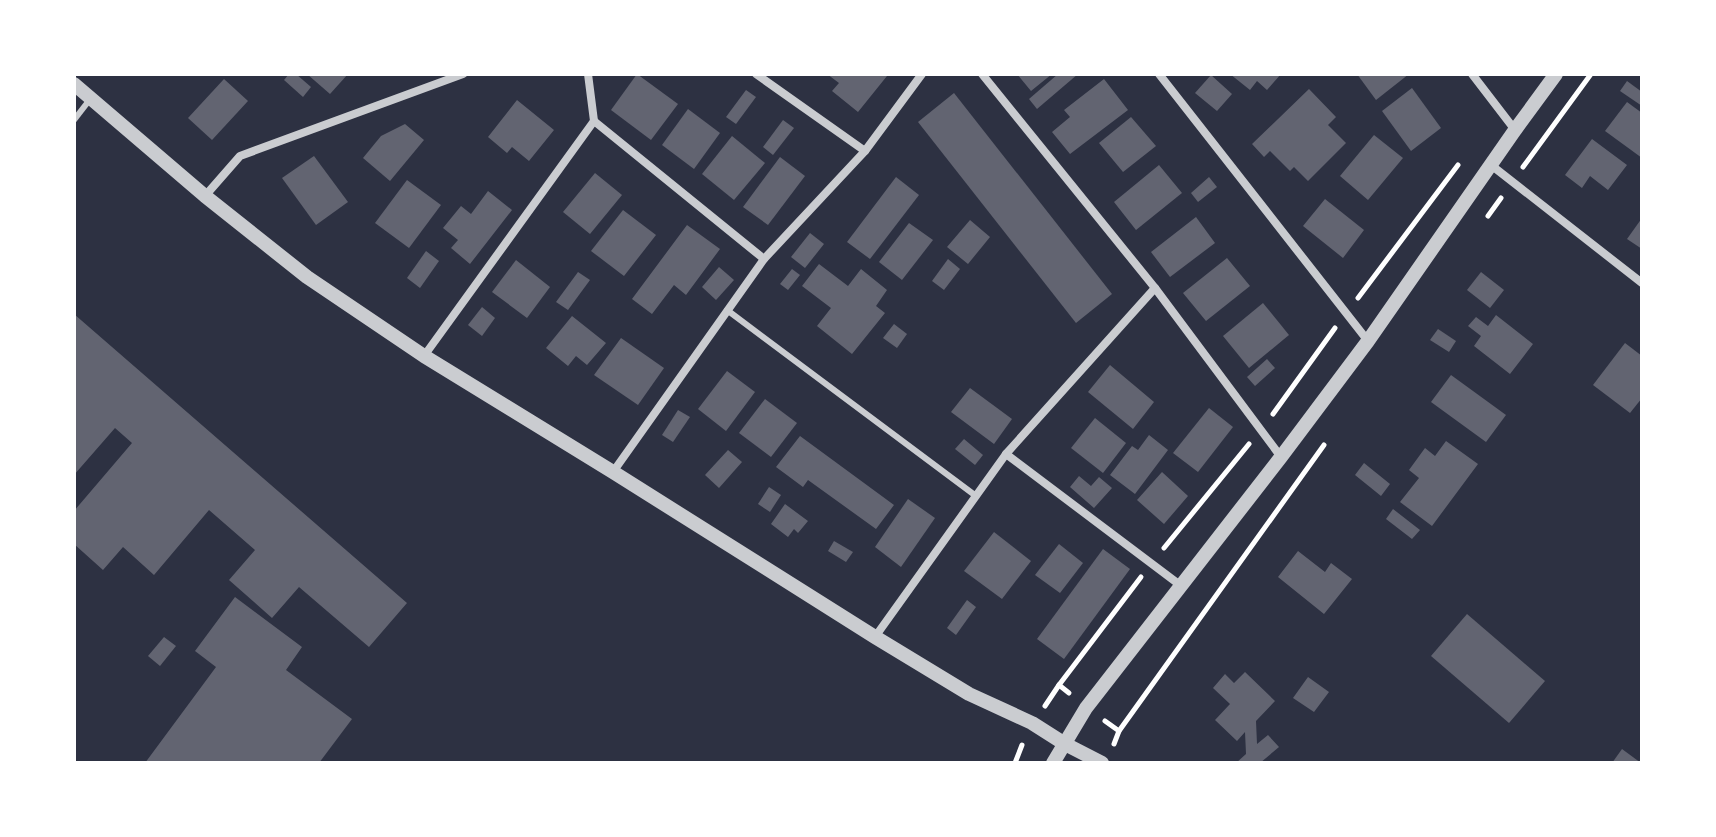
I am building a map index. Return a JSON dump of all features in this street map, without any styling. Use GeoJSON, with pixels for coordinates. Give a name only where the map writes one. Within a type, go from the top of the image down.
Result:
{"type":"FeatureCollection","features":[{"type":"Feature","properties":{"kind":"street"},"geometry":{"type":"LineString","coordinates":[[205,196],[240,156],[463,74]]}},
{"type":"Feature","properties":{"kind":"street"},"geometry":{"type":"LineString","coordinates":[[424,356],[594,121],[588,74]]}},
{"type":"Feature","properties":{"kind":"street"},"geometry":{"type":"LineString","coordinates":[[756,74],[865,151]]}},
{"type":"Feature","properties":{"kind":"street"},"geometry":{"type":"LineString","coordinates":[[613,472],[764,259],[865,151],[922,74]]}},
{"type":"Feature","properties":{"kind":"street"},"geometry":{"type":"LineString","coordinates":[[982,74],[1155,288],[1281,457]]}},
{"type":"Feature","properties":{"kind":"street"},"geometry":{"type":"LineString","coordinates":[[1159,74],[1368,341]]}},
{"type":"Feature","properties":{"kind":"street"},"geometry":{"type":"LineString","coordinates":[[1472,74],[1515,130]]}},
{"type":"Feature","properties":{"kind":"street"},"geometry":{"type":"LineString","coordinates":[[1053,763],[1086,708],[1368,341],[1556,74]]}},
{"type":"Feature","properties":{"kind":"street"},"geometry":{"type":"LineString","coordinates":[[74,84],[205,196],[307,277],[424,356],[969,694],[1032,723],[1102,763]]}},
{"type":"Feature","properties":{"kind":"street"},"geometry":{"type":"LineString","coordinates":[[594,121],[764,259]]}},
{"type":"Feature","properties":{"kind":"street"},"geometry":{"type":"LineString","coordinates":[[1491,165],[1642,283]]}},
{"type":"Feature","properties":{"kind":"street"},"geometry":{"type":"LineString","coordinates":[[875,637],[1006,454],[1155,288]]}},
{"type":"Feature","properties":{"kind":"street"},"geometry":{"type":"LineString","coordinates":[[1006,454],[1180,585]]}},
{"type":"Feature","properties":{"kind":"lane"},"geometry":{"type":"LineString","coordinates":[[74,120],[91,98]]}},
{"type":"Feature","properties":{"kind":"lane"},"geometry":{"type":"LineString","coordinates":[[727,310],[976,496]]}},
{"type":"Feature","properties":{"kind":"path"},"geometry":{"type":"LineString","coordinates":[[1059,685],[1151,564],[1261,429],[1461,160]]}},
{"type":"Feature","properties":{"kind":"building"},"geometry":{"type":"Polygon","coordinates":[[[289,74],[296,74],[311,87],[303,97],[284,80],[289,74]]]}},
{"type":"Feature","properties":{"kind":"building"},"geometry":{"type":"Polygon","coordinates":[[[307,74],[348,74],[330,94],[307,74]]]}},
{"type":"Feature","properties":{"kind":"building"},"geometry":{"type":"Polygon","coordinates":[[[637,74],[678,104],[651,140],[611,110],[637,74]]]}},
{"type":"Feature","properties":{"kind":"building"},"geometry":{"type":"Polygon","coordinates":[[[827,74],[887,76],[858,112],[832,91],[839,83],[827,74]]]}},
{"type":"Feature","properties":{"kind":"building"},"geometry":{"type":"Polygon","coordinates":[[[1017,74],[1052,74],[1031,91],[1017,74]]]}},
{"type":"Feature","properties":{"kind":"building"},"geometry":{"type":"Polygon","coordinates":[[[1058,74],[1078,74],[1037,109],[1029,99],[1058,74]]]}},
{"type":"Feature","properties":{"kind":"building"},"geometry":{"type":"Polygon","coordinates":[[[1230,74],[1281,74],[1267,90],[1257,81],[1250,90],[1230,74]]]}},
{"type":"Feature","properties":{"kind":"building"},"geometry":{"type":"Polygon","coordinates":[[[1357,74],[1409,74],[1376,100],[1357,74]]]}},
{"type":"Feature","properties":{"kind":"building"},"geometry":{"type":"Polygon","coordinates":[[[1211,75],[1232,94],[1217,111],[1195,93],[1211,75]]]}},
{"type":"Feature","properties":{"kind":"building"},"geometry":{"type":"Polygon","coordinates":[[[224,79],[248,101],[212,140],[188,118],[224,79]]]}},
{"type":"Feature","properties":{"kind":"building"},"geometry":{"type":"Polygon","coordinates":[[[1104,79],[1128,110],[1070,154],[1052,132],[1070,117],[1064,110],[1104,79]]]}},
{"type":"Feature","properties":{"kind":"building"},"geometry":{"type":"Polygon","coordinates":[[[1627,81],[1642,92],[1642,106],[1620,91],[1627,81]]]}},
{"type":"Feature","properties":{"kind":"building"},"geometry":{"type":"Polygon","coordinates":[[[1412,88],[1441,128],[1411,151],[1382,111],[1412,88]]]}},
{"type":"Feature","properties":{"kind":"building"},"geometry":{"type":"Polygon","coordinates":[[[1309,89],[1336,117],[1328,125],[1346,143],[1308,181],[1294,167],[1290,171],[1270,151],[1264,157],[1252,144],[1309,89]]]}},
{"type":"Feature","properties":{"kind":"building"},"geometry":{"type":"Polygon","coordinates":[[[746,90],[756,97],[736,124],[726,117],[746,90]]]}},
{"type":"Feature","properties":{"kind":"building"},"geometry":{"type":"Polygon","coordinates":[[[954,93],[1112,294],[1076,323],[918,122],[954,93]]]}},
{"type":"Feature","properties":{"kind":"building"},"geometry":{"type":"Polygon","coordinates":[[[517,100],[554,130],[529,161],[512,147],[507,153],[488,137],[517,100]]]}},
{"type":"Feature","properties":{"kind":"building"},"geometry":{"type":"Polygon","coordinates":[[[1627,102],[1642,113],[1642,158],[1605,131],[1627,102]]]}},
{"type":"Feature","properties":{"kind":"building"},"geometry":{"type":"Polygon","coordinates":[[[688,109],[720,133],[694,169],[662,145],[688,109]]]}},
{"type":"Feature","properties":{"kind":"building"},"geometry":{"type":"Polygon","coordinates":[[[1131,117],[1156,146],[1123,172],[1099,143],[1131,117]]]}},
{"type":"Feature","properties":{"kind":"building"},"geometry":{"type":"Polygon","coordinates":[[[783,120],[794,128],[773,155],[763,147],[783,120]]]}},
{"type":"Feature","properties":{"kind":"building"},"geometry":{"type":"Polygon","coordinates":[[[405,124],[424,140],[390,181],[363,158],[381,136],[405,124]]]}},
{"type":"Feature","properties":{"kind":"building"},"geometry":{"type":"Polygon","coordinates":[[[1374,135],[1403,158],[1368,200],[1340,176],[1374,135]]]}},
{"type":"Feature","properties":{"kind":"building"},"geometry":{"type":"Polygon","coordinates":[[[732,136],[765,163],[734,200],[702,174],[732,136]]]}},
{"type":"Feature","properties":{"kind":"building"},"geometry":{"type":"Polygon","coordinates":[[[1592,139],[1627,165],[1608,190],[1590,176],[1582,188],[1565,175],[1592,139]]]}},
{"type":"Feature","properties":{"kind":"building"},"geometry":{"type":"Polygon","coordinates":[[[314,156],[348,202],[316,225],[282,178],[314,156]]]}},
{"type":"Feature","properties":{"kind":"building"},"geometry":{"type":"Polygon","coordinates":[[[780,157],[805,176],[768,225],[743,207],[780,157]]]}},
{"type":"Feature","properties":{"kind":"building"},"geometry":{"type":"Polygon","coordinates":[[[1159,165],[1182,193],[1136,230],[1114,202],[1159,165]]]}},
{"type":"Feature","properties":{"kind":"building"},"geometry":{"type":"Polygon","coordinates":[[[595,173],[622,195],[590,234],[563,212],[595,173]]]}},
{"type":"Feature","properties":{"kind":"building"},"geometry":{"type":"Polygon","coordinates":[[[896,177],[919,195],[870,259],[847,242],[896,177]]]}},
{"type":"Feature","properties":{"kind":"building"},"geometry":{"type":"Polygon","coordinates":[[[1209,177],[1217,187],[1198,202],[1191,193],[1209,177]]]}},
{"type":"Feature","properties":{"kind":"building"},"geometry":{"type":"Polygon","coordinates":[[[407,180],[441,205],[409,248],[375,223],[407,180]]]}},
{"type":"Feature","properties":{"kind":"building"},"geometry":{"type":"Polygon","coordinates":[[[488,191],[512,210],[470,264],[451,248],[458,240],[443,228],[461,206],[471,214],[488,191]]]}},
{"type":"Feature","properties":{"kind":"building"},"geometry":{"type":"Polygon","coordinates":[[[1325,199],[1364,230],[1343,258],[1303,226],[1325,199]]]}},
{"type":"Feature","properties":{"kind":"building"},"geometry":{"type":"Polygon","coordinates":[[[623,210],[656,235],[624,276],[591,251],[623,210]]]}},
{"type":"Feature","properties":{"kind":"building"},"geometry":{"type":"Polygon","coordinates":[[[1196,217],[1215,243],[1170,277],[1151,252],[1196,217]]]}},
{"type":"Feature","properties":{"kind":"building"},"geometry":{"type":"Polygon","coordinates":[[[1642,218],[1642,249],[1627,239],[1642,218]]]}},
{"type":"Feature","properties":{"kind":"building"},"geometry":{"type":"Polygon","coordinates":[[[970,220],[990,237],[968,264],[947,247],[970,220]]]}},
{"type":"Feature","properties":{"kind":"building"},"geometry":{"type":"Polygon","coordinates":[[[909,223],[933,240],[902,280],[879,262],[909,223]]]}},
{"type":"Feature","properties":{"kind":"building"},"geometry":{"type":"Polygon","coordinates":[[[687,225],[720,249],[686,295],[674,285],[652,314],[632,299],[687,225]]]}},
{"type":"Feature","properties":{"kind":"building"},"geometry":{"type":"Polygon","coordinates":[[[810,233],[824,244],[805,268],[791,257],[810,233]]]}},
{"type":"Feature","properties":{"kind":"building"},"geometry":{"type":"Polygon","coordinates":[[[426,251],[439,261],[420,288],[407,278],[426,251]]]}},
{"type":"Feature","properties":{"kind":"building"},"geometry":{"type":"Polygon","coordinates":[[[1227,258],[1250,286],[1206,321],[1183,293],[1227,258]]]}},
{"type":"Feature","properties":{"kind":"building"},"geometry":{"type":"Polygon","coordinates":[[[948,259],[960,269],[944,290],[932,281],[948,259]]]}},
{"type":"Feature","properties":{"kind":"building"},"geometry":{"type":"Polygon","coordinates":[[[516,260],[550,287],[527,318],[492,292],[516,260]]]}},
{"type":"Feature","properties":{"kind":"building"},"geometry":{"type":"Polygon","coordinates":[[[819,264],[848,286],[861,269],[887,290],[876,306],[885,313],[852,354],[817,326],[831,308],[802,286],[819,264]]]}},
{"type":"Feature","properties":{"kind":"building"},"geometry":{"type":"Polygon","coordinates":[[[719,267],[734,280],[716,300],[702,287],[719,267]]]}},
{"type":"Feature","properties":{"kind":"building"},"geometry":{"type":"Polygon","coordinates":[[[792,269],[800,275],[788,290],[780,284],[792,269]]]}},
{"type":"Feature","properties":{"kind":"building"},"geometry":{"type":"Polygon","coordinates":[[[578,272],[590,280],[568,310],[556,302],[578,272]]]}},
{"type":"Feature","properties":{"kind":"building"},"geometry":{"type":"Polygon","coordinates":[[[1481,272],[1504,290],[1490,308],[1467,290],[1481,272]]]}},
{"type":"Feature","properties":{"kind":"building"},"geometry":{"type":"Polygon","coordinates":[[[1263,303],[1289,335],[1249,368],[1223,336],[1263,303]]]}},
{"type":"Feature","properties":{"kind":"building"},"geometry":{"type":"Polygon","coordinates":[[[482,307],[495,318],[482,336],[468,325],[482,307]]]}},
{"type":"Feature","properties":{"kind":"building"},"geometry":{"type":"Polygon","coordinates":[[[74,314],[407,603],[369,647],[299,587],[272,618],[229,580],[255,550],[209,510],[154,575],[123,547],[103,570],[74,544],[74,511],[132,443],[115,428],[74,475],[74,314]]]}},
{"type":"Feature","properties":{"kind":"building"},"geometry":{"type":"Polygon","coordinates":[[[1496,315],[1533,344],[1510,374],[1474,346],[1481,336],[1468,326],[1476,317],[1488,326],[1496,315]]]}},
{"type":"Feature","properties":{"kind":"building"},"geometry":{"type":"Polygon","coordinates":[[[572,316],[606,343],[587,365],[576,356],[568,366],[546,348],[572,316]]]}},
{"type":"Feature","properties":{"kind":"building"},"geometry":{"type":"Polygon","coordinates":[[[894,324],[907,334],[897,348],[883,338],[894,324]]]}},
{"type":"Feature","properties":{"kind":"building"},"geometry":{"type":"Polygon","coordinates":[[[1438,329],[1456,341],[1449,352],[1430,340],[1438,329]]]}},
{"type":"Feature","properties":{"kind":"building"},"geometry":{"type":"Polygon","coordinates":[[[621,338],[664,368],[638,405],[594,375],[621,338]]]}},
{"type":"Feature","properties":{"kind":"building"},"geometry":{"type":"Polygon","coordinates":[[[1625,343],[1642,356],[1642,398],[1630,413],[1593,385],[1625,343]]]}},
{"type":"Feature","properties":{"kind":"building"},"geometry":{"type":"Polygon","coordinates":[[[1267,359],[1275,368],[1255,386],[1247,377],[1267,359]]]}},
{"type":"Feature","properties":{"kind":"building"},"geometry":{"type":"Polygon","coordinates":[[[1110,365],[1154,402],[1133,429],[1088,392],[1110,365]]]}},
{"type":"Feature","properties":{"kind":"building"},"geometry":{"type":"Polygon","coordinates":[[[727,371],[755,392],[726,431],[698,409],[727,371]]]}},
{"type":"Feature","properties":{"kind":"building"},"geometry":{"type":"Polygon","coordinates":[[[1451,375],[1506,415],[1486,442],[1431,402],[1451,375]]]}},
{"type":"Feature","properties":{"kind":"building"},"geometry":{"type":"Polygon","coordinates":[[[970,388],[1012,419],[994,444],[951,412],[970,388]]]}},
{"type":"Feature","properties":{"kind":"building"},"geometry":{"type":"Polygon","coordinates":[[[765,399],[797,423],[771,457],[739,433],[765,399]]]}},
{"type":"Feature","properties":{"kind":"building"},"geometry":{"type":"Polygon","coordinates":[[[1209,408],[1233,427],[1198,472],[1173,453],[1209,408]]]}},
{"type":"Feature","properties":{"kind":"building"},"geometry":{"type":"Polygon","coordinates":[[[678,410],[690,417],[673,442],[662,435],[678,410]]]}},
{"type":"Feature","properties":{"kind":"building"},"geometry":{"type":"Polygon","coordinates":[[[1095,418],[1126,443],[1103,473],[1071,448],[1095,418]]]}},
{"type":"Feature","properties":{"kind":"building"},"geometry":{"type":"Polygon","coordinates":[[[1149,435],[1168,450],[1135,494],[1110,475],[1132,446],[1138,450],[1149,435]]]}},
{"type":"Feature","properties":{"kind":"building"},"geometry":{"type":"Polygon","coordinates":[[[800,436],[894,505],[876,529],[808,480],[803,487],[776,467],[800,436]]]}},
{"type":"Feature","properties":{"kind":"building"},"geometry":{"type":"Polygon","coordinates":[[[964,439],[983,455],[975,465],[955,449],[964,439]]]}},
{"type":"Feature","properties":{"kind":"building"},"geometry":{"type":"Polygon","coordinates":[[[1446,441],[1478,464],[1432,526],[1400,502],[1419,478],[1409,470],[1425,448],[1435,456],[1446,441]]]}},
{"type":"Feature","properties":{"kind":"building"},"geometry":{"type":"Polygon","coordinates":[[[728,450],[742,462],[719,488],[705,475],[728,450]]]}},
{"type":"Feature","properties":{"kind":"building"},"geometry":{"type":"Polygon","coordinates":[[[1364,463],[1390,484],[1381,496],[1355,475],[1364,463]]]}},
{"type":"Feature","properties":{"kind":"building"},"geometry":{"type":"Polygon","coordinates":[[[1162,472],[1188,496],[1164,524],[1137,500],[1162,472]]]}},
{"type":"Feature","properties":{"kind":"building"},"geometry":{"type":"Polygon","coordinates":[[[1079,476],[1091,486],[1099,477],[1112,488],[1094,508],[1070,487],[1079,476]]]}},
{"type":"Feature","properties":{"kind":"building"},"geometry":{"type":"Polygon","coordinates":[[[769,487],[781,495],[770,512],[758,504],[769,487]]]}},
{"type":"Feature","properties":{"kind":"building"},"geometry":{"type":"Polygon","coordinates":[[[908,499],[935,518],[901,567],[875,547],[908,499]]]}},
{"type":"Feature","properties":{"kind":"building"},"geometry":{"type":"Polygon","coordinates":[[[785,504],[808,521],[798,533],[794,529],[788,537],[771,524],[785,504]]]}},
{"type":"Feature","properties":{"kind":"building"},"geometry":{"type":"Polygon","coordinates":[[[1393,509],[1420,530],[1412,539],[1386,519],[1393,509]]]}},
{"type":"Feature","properties":{"kind":"building"},"geometry":{"type":"Polygon","coordinates":[[[994,532],[1031,561],[1002,599],[964,571],[994,532]]]}},
{"type":"Feature","properties":{"kind":"building"},"geometry":{"type":"Polygon","coordinates":[[[834,541],[853,552],[846,562],[828,551],[834,541]]]}},
{"type":"Feature","properties":{"kind":"building"},"geometry":{"type":"Polygon","coordinates":[[[1059,544],[1083,563],[1060,593],[1035,575],[1059,544]]]}},
{"type":"Feature","properties":{"kind":"building"},"geometry":{"type":"Polygon","coordinates":[[[1103,549],[1130,569],[1064,659],[1037,639],[1103,549]]]}},
{"type":"Feature","properties":{"kind":"building"},"geometry":{"type":"Polygon","coordinates":[[[1298,551],[1325,572],[1331,563],[1352,579],[1324,614],[1278,577],[1298,551]]]}},
{"type":"Feature","properties":{"kind":"building"},"geometry":{"type":"Polygon","coordinates":[[[235,597],[302,647],[286,670],[352,719],[319,763],[145,763],[216,667],[195,651],[235,597]]]}},
{"type":"Feature","properties":{"kind":"building"},"geometry":{"type":"Polygon","coordinates":[[[967,600],[976,607],[956,635],[947,628],[967,600]]]}},
{"type":"Feature","properties":{"kind":"building"},"geometry":{"type":"Polygon","coordinates":[[[1467,614],[1545,681],[1509,723],[1431,656],[1467,614]]]}},
{"type":"Feature","properties":{"kind":"building"},"geometry":{"type":"Polygon","coordinates":[[[164,637],[176,646],[160,666],[148,656],[164,637]]]}},
{"type":"Feature","properties":{"kind":"building"},"geometry":{"type":"Polygon","coordinates":[[[1245,672],[1275,701],[1256,721],[1257,744],[1268,735],[1279,747],[1260,763],[1236,763],[1246,754],[1245,732],[1237,741],[1215,720],[1230,704],[1213,688],[1225,674],[1234,683],[1245,672]]]}},
{"type":"Feature","properties":{"kind":"building"},"geometry":{"type":"Polygon","coordinates":[[[1308,677],[1329,692],[1314,712],[1293,698],[1308,677]]]}},
{"type":"Feature","properties":{"kind":"building"},"geometry":{"type":"Polygon","coordinates":[[[1622,749],[1641,763],[1612,763],[1622,749]]]}}]}
